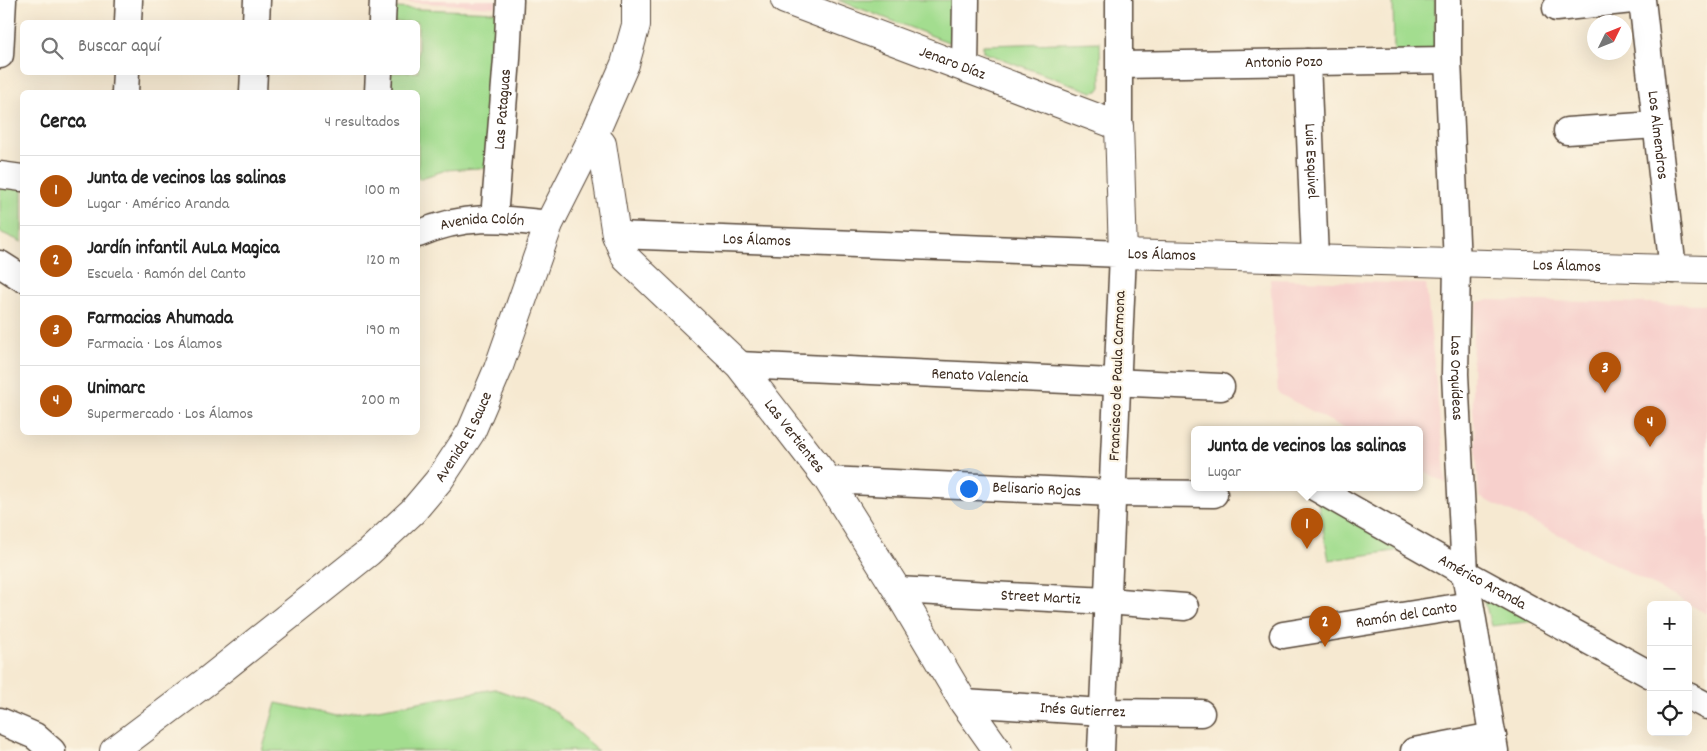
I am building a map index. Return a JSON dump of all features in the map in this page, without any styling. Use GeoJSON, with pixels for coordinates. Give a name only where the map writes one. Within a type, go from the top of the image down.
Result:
{"type":"FeatureCollection","features":[{"type":"Feature","properties":{"kind":"street"},"geometry":{"type":"LineString","coordinates":[[0,55],[3,0]]}},
{"type":"Feature","properties":{"kind":"street"},"geometry":{"type":"LineString","coordinates":[[128,20],[129,0]]}},
{"type":"Feature","properties":{"kind":"street"},"geometry":{"type":"LineString","coordinates":[[256,20],[257,0]]}},
{"type":"Feature","properties":{"kind":"street"},"geometry":{"type":"LineString","coordinates":[[382,20],[383,0]]}},
{"type":"Feature","properties":{"kind":"street","name":"Las Pataguas"},"geometry":{"type":"LineString","coordinates":[[494,218],[508,59],[510,0]]}},
{"type":"Feature","properties":{"kind":"street","name":"Avenida El Sauce"},"geometry":{"type":"LineString","coordinates":[[114,751],[207,681],[369,552],[413,511],[440,479],[471,432],[498,369],[549,224],[594,135],[625,64],[636,25],[636,0]]}},
{"type":"Feature","properties":{"kind":"street","name":"Jenaro Díaz"},"geometry":{"type":"LineString","coordinates":[[784,0],[816,6],[965,68],[1119,126]]}},
{"type":"Feature","properties":{"kind":"street"},"geometry":{"type":"LineString","coordinates":[[965,68],[966,0]]}},
{"type":"Feature","properties":{"kind":"street","name":"Francisco de Paula Carmona"},"geometry":{"type":"LineString","coordinates":[[1101,751],[1123,254],[1119,126],[1119,0]]}},
{"type":"Feature","properties":{"kind":"street","name":"Las Orquídeas"},"geometry":{"type":"LineString","coordinates":[[1448,0],[1448,60],[1457,264],[1455,374],[1464,573],[1495,747]]}},
{"type":"Feature","properties":{"kind":"street"},"geometry":{"type":"LineString","coordinates":[[1556,8],[1632,0]]}},
{"type":"Feature","properties":{"kind":"street","name":"Los Almendros"},"geometry":{"type":"LineString","coordinates":[[1642,0],[1673,270]]}},
{"type":"Feature","properties":{"kind":"street","name":"Antonio Pozo"},"geometry":{"type":"LineString","coordinates":[[1120,64],[1448,60]]}},
{"type":"Feature","properties":{"kind":"street","name":"Luis Esquivel"},"geometry":{"type":"LineString","coordinates":[[1306,62],[1315,260]]}},
{"type":"Feature","properties":{"kind":"street"},"geometry":{"type":"LineString","coordinates":[[125,90],[126,75]]}},
{"type":"Feature","properties":{"kind":"street"},"geometry":{"type":"LineString","coordinates":[[253,90],[254,75]]}},
{"type":"Feature","properties":{"kind":"street"},"geometry":{"type":"LineString","coordinates":[[378,90],[379,75]]}},
{"type":"Feature","properties":{"kind":"street"},"geometry":{"type":"LineString","coordinates":[[1567,131],[1656,125]]}},
{"type":"Feature","properties":{"kind":"street","name":"Las Vertientes"},"geometry":{"type":"LineString","coordinates":[[594,135],[602,144],[616,235],[626,258],[739,365],[828,480],[897,590],[964,703],[998,751]]}},
{"type":"Feature","properties":{"kind":"street"},"geometry":{"type":"LineString","coordinates":[[0,174],[20,178]]}},
{"type":"Feature","properties":{"kind":"street","name":"Avenida Colón"},"geometry":{"type":"LineString","coordinates":[[420,233],[449,223],[471,219],[494,218],[549,224]]}},
{"type":"Feature","properties":{"kind":"street","name":"Los Álamos"},"geometry":{"type":"LineString","coordinates":[[616,235],[1123,254],[1707,270]]}},
{"type":"Feature","properties":{"kind":"street"},"geometry":{"type":"LineString","coordinates":[[0,264],[20,277]]}},
{"type":"Feature","properties":{"kind":"street","name":"Renato Valencia"},"geometry":{"type":"LineString","coordinates":[[739,365],[1117,384],[1221,387]]}},
{"type":"Feature","properties":{"kind":"street","name":"Belisario Rojas"},"geometry":{"type":"LineString","coordinates":[[828,480],[1113,493],[1214,494]]}},
{"type":"Feature","properties":{"kind":"street","name":"Américo Aranda"},"geometry":{"type":"LineString","coordinates":[[1321,491],[1464,573],[1647,673]]}},
{"type":"Feature","properties":{"kind":"street","name":"Street Martiz"},"geometry":{"type":"LineString","coordinates":[[897,590],[1185,607]]}},
{"type":"Feature","properties":{"kind":"street","name":"Ramón del Canto"},"geometry":{"type":"LineString","coordinates":[[1283,635],[1470,605]]}},
{"type":"Feature","properties":{"kind":"street"},"geometry":{"type":"LineString","coordinates":[[1692,698],[1707,706]]}},
{"type":"Feature","properties":{"kind":"street","name":"Inés Gutierrez"},"geometry":{"type":"LineString","coordinates":[[964,703],[1103,712],[1201,713]]}},
{"type":"Feature","properties":{"kind":"street"},"geometry":{"type":"LineString","coordinates":[[0,721],[35,736],[52,751]]}},
{"type":"Feature","properties":{"kind":"street"},"geometry":{"type":"LineString","coordinates":[[1414,751],[1495,747]]}},
{"type":"Feature","properties":{"kind":"shaded area"},"geometry":{"type":"Polygon","coordinates":[[[496,0],[496,7],[393,1],[496,0]]]}},
{"type":"Feature","properties":{"kind":"shaded area"},"geometry":{"type":"Polygon","coordinates":[[[1270,279],[1426,284],[1446,483],[1423,471],[1423,426],[1340,426],[1278,393],[1270,279]]]}},
{"type":"Feature","properties":{"kind":"shaded area"},"geometry":{"type":"Polygon","coordinates":[[[1488,300],[1707,304],[1707,614],[1692,606],[1692,601],[1683,601],[1558,534],[1479,497],[1472,392],[1473,322],[1478,302],[1488,300]]]}},
{"type":"Feature","properties":{"kind":"green space"},"geometry":{"type":"Polygon","coordinates":[[[838,0],[954,0],[956,45],[838,0]]]}},
{"type":"Feature","properties":{"kind":"green space"},"geometry":{"type":"Polygon","coordinates":[[[1393,0],[1435,0],[1435,52],[1394,52],[1393,0]]]}},
{"type":"Feature","properties":{"kind":"green space"},"geometry":{"type":"Polygon","coordinates":[[[394,8],[497,12],[495,167],[446,170],[420,178],[420,90],[389,90],[390,75],[420,75],[420,20],[393,20],[394,8]]]}},
{"type":"Feature","properties":{"kind":"green space"},"geometry":{"type":"Polygon","coordinates":[[[1100,42],[1101,87],[1098,91],[1092,92],[983,52],[983,45],[1100,42]]]}},
{"type":"Feature","properties":{"kind":"green space"},"geometry":{"type":"Polygon","coordinates":[[[0,182],[20,182],[20,241],[0,232],[0,182]]]}},
{"type":"Feature","properties":{"kind":"green space"},"geometry":{"type":"Polygon","coordinates":[[[1317,498],[1402,550],[1329,560],[1317,498]]]}},
{"type":"Feature","properties":{"kind":"green space"},"geometry":{"type":"Polygon","coordinates":[[[1482,589],[1535,621],[1491,626],[1482,589]]]}},
{"type":"Feature","properties":{"kind":"green space"},"geometry":{"type":"Polygon","coordinates":[[[495,689],[552,709],[598,751],[262,751],[276,703],[337,716],[495,689]]]}},
{"type":"Feature","properties":{"kind":"place","name":"Farmacias Ahumada"},"geometry":{"type":"Point","coordinates":[1605,393]}},
{"type":"Feature","properties":{"kind":"place","name":"Unimarc"},"geometry":{"type":"Point","coordinates":[1650,447]}},
{"type":"Feature","properties":{"kind":"place","name":"Junta de vecinos las salinas"},"geometry":{"type":"Point","coordinates":[1307,549]}},
{"type":"Feature","properties":{"kind":"place","name":"Jardín infantil AuLa Magica"},"geometry":{"type":"Point","coordinates":[1325,647]}}]}
